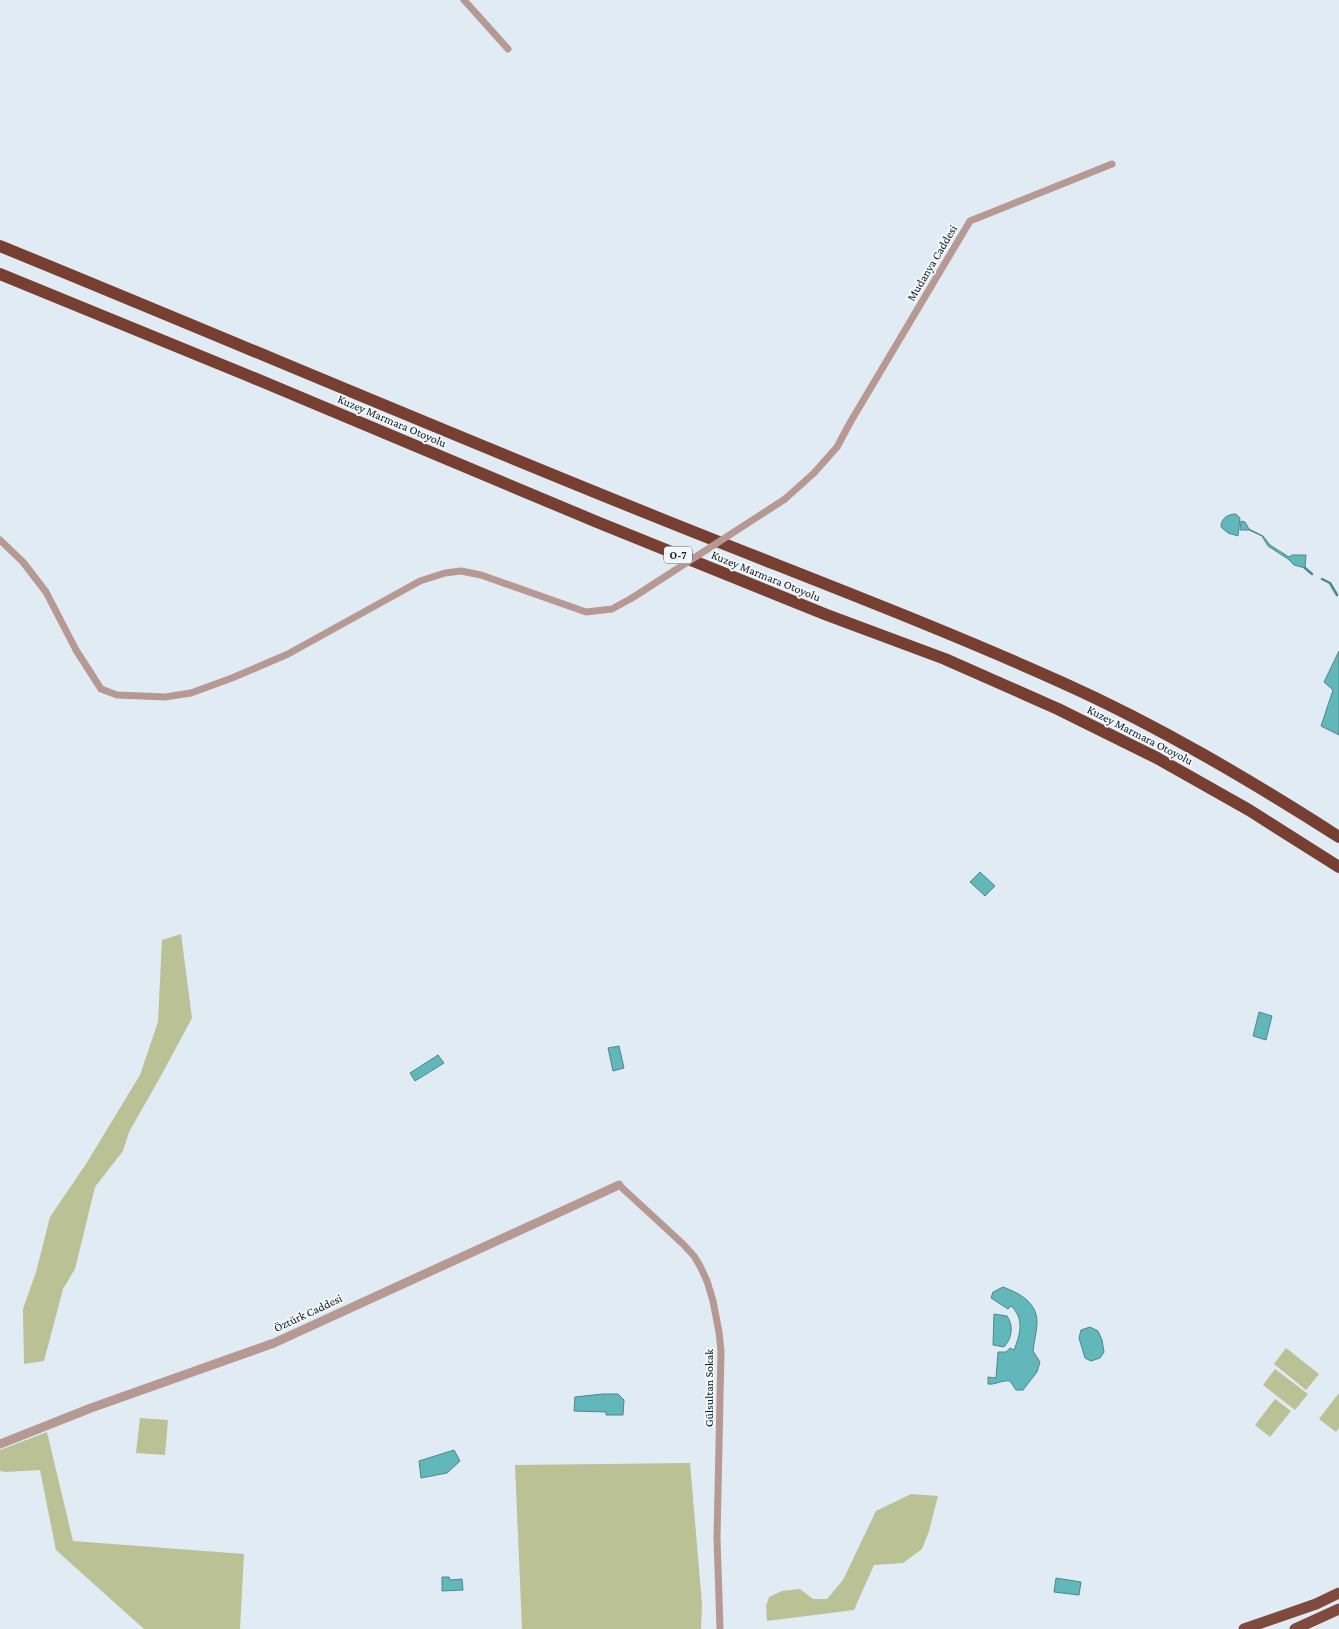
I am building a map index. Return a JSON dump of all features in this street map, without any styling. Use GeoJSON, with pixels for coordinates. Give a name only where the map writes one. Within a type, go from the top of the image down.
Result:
{"type":"FeatureCollection","features":[{"type":"Feature","properties":{"kind":"highway","name":"Kuzey Marmara Otoyolu"},"geometry":{"type":"LineString","coordinates":[[0,246],[611,499],[954,636],[1065,684],[1185,744],[1261,787],[1339,837]]}},
{"type":"Feature","properties":{"kind":"highway","name":"Kuzey Marmara Otoyolu"},"geometry":{"type":"LineString","coordinates":[[0,274],[643,541],[818,612],[945,659],[1050,705],[1157,758],[1249,810],[1339,867]]}},
{"type":"Feature","properties":{"kind":"highway"},"geometry":{"type":"LineString","coordinates":[[1244,1629],[1316,1604],[1339,1593]]}},
{"type":"Feature","properties":{"kind":"highway"},"geometry":{"type":"LineString","coordinates":[[1295,1629],[1339,1609]]}},
{"type":"Feature","properties":{"kind":"street"},"geometry":{"type":"LineString","coordinates":[[464,0],[508,49]]}},
{"type":"Feature","properties":{"kind":"street","name":"Mudanya Caddesi"},"geometry":{"type":"LineString","coordinates":[[0,540],[23,562],[46,592],[76,650],[101,690],[118,696],[165,698],[191,693],[232,678],[288,654],[420,581],[445,573],[461,571],[481,575],[586,612],[612,609],[632,598],[785,498],[814,473],[837,447],[970,221],[1112,164]]}},
{"type":"Feature","properties":{"kind":"street","name":"Öztürk Caddesi"},"geometry":{"type":"LineString","coordinates":[[0,1444],[92,1408],[274,1343],[619,1185]]}},
{"type":"Feature","properties":{"kind":"street","name":"Gülsultan Sokak"},"geometry":{"type":"LineString","coordinates":[[619,1185],[694,1256],[707,1281],[713,1301],[720,1332],[721,1351],[717,1538],[720,1629]]}},
{"type":"Feature","properties":{"kind":"green space"},"geometry":{"type":"Polygon","coordinates":[[[181,934],[192,1018],[129,1132],[123,1151],[95,1187],[75,1269],[63,1289],[44,1361],[24,1364],[23,1309],[36,1272],[50,1217],[86,1164],[140,1075],[158,1022],[162,940],[181,934]]]}},
{"type":"Feature","properties":{"kind":"green space"},"geometry":{"type":"Polygon","coordinates":[[[1286,1348],[1319,1374],[1306,1390],[1274,1364],[1286,1348]]]}},
{"type":"Feature","properties":{"kind":"green space"},"geometry":{"type":"Polygon","coordinates":[[[1275,1369],[1308,1394],[1295,1410],[1263,1385],[1275,1369]]]}},
{"type":"Feature","properties":{"kind":"green space"},"geometry":{"type":"Polygon","coordinates":[[[1339,1393],[1339,1428],[1336,1432],[1319,1419],[1339,1393]]]}},
{"type":"Feature","properties":{"kind":"green space"},"geometry":{"type":"Polygon","coordinates":[[[1275,1399],[1291,1411],[1270,1437],[1255,1425],[1275,1399]]]}},
{"type":"Feature","properties":{"kind":"green space"},"geometry":{"type":"Polygon","coordinates":[[[140,1418],[168,1420],[165,1455],[136,1453],[140,1418]]]}},
{"type":"Feature","properties":{"kind":"green space"},"geometry":{"type":"Polygon","coordinates":[[[47,1432],[73,1541],[244,1554],[240,1629],[144,1629],[56,1550],[40,1470],[0,1471],[0,1450],[47,1432]]]}},
{"type":"Feature","properties":{"kind":"green space"},"geometry":{"type":"Polygon","coordinates":[[[690,1463],[702,1604],[701,1629],[522,1629],[515,1465],[690,1463]]]}},
{"type":"Feature","properties":{"kind":"green space"},"geometry":{"type":"Polygon","coordinates":[[[911,1494],[938,1496],[922,1549],[903,1563],[874,1565],[854,1610],[767,1621],[766,1606],[769,1597],[782,1591],[800,1589],[813,1599],[827,1599],[843,1580],[876,1511],[911,1494]]]}},
{"type":"Feature","properties":{"kind":"water"},"geometry":{"type":"Polygon","coordinates":[[[1236,514],[1240,518],[1238,536],[1228,533],[1221,527],[1222,521],[1226,517],[1236,514]]]}},
{"type":"Feature","properties":{"kind":"water"},"geometry":{"type":"Polygon","coordinates":[[[1241,521],[1245,522],[1249,529],[1263,536],[1270,545],[1289,557],[1292,555],[1306,555],[1305,568],[1294,565],[1268,546],[1262,536],[1249,530],[1240,530],[1241,521]]]}},
{"type":"Feature","properties":{"kind":"water"},"geometry":{"type":"Polygon","coordinates":[[[1339,651],[1339,735],[1321,726],[1333,690],[1324,682],[1339,651]]]}},
{"type":"Feature","properties":{"kind":"water"},"geometry":{"type":"Polygon","coordinates":[[[980,872],[995,886],[985,896],[970,882],[980,872]]]}},
{"type":"Feature","properties":{"kind":"water"},"geometry":{"type":"Polygon","coordinates":[[[1259,1012],[1272,1016],[1266,1040],[1253,1036],[1259,1012]]]}},
{"type":"Feature","properties":{"kind":"water"},"geometry":{"type":"Polygon","coordinates":[[[619,1046],[624,1068],[613,1071],[608,1048],[619,1046]]]}},
{"type":"Feature","properties":{"kind":"water"},"geometry":{"type":"Polygon","coordinates":[[[438,1055],[444,1063],[415,1081],[410,1073],[438,1055]]]}},
{"type":"Feature","properties":{"kind":"water"},"geometry":{"type":"Polygon","coordinates":[[[1003,1287],[1026,1299],[1036,1315],[1037,1325],[1033,1351],[1040,1362],[1037,1372],[1023,1390],[1016,1390],[1010,1381],[988,1384],[988,1377],[996,1378],[998,1352],[1006,1352],[1010,1348],[1014,1350],[1020,1327],[1018,1316],[1011,1306],[1008,1309],[991,1298],[993,1292],[1003,1287]]]}},
{"type":"Feature","properties":{"kind":"water"},"geometry":{"type":"Polygon","coordinates":[[[994,1314],[1007,1316],[1011,1324],[1009,1340],[1004,1347],[993,1345],[994,1314]]]}},
{"type":"Feature","properties":{"kind":"water"},"geometry":{"type":"Polygon","coordinates":[[[1090,1327],[1098,1331],[1104,1352],[1100,1358],[1091,1361],[1085,1358],[1079,1338],[1081,1330],[1090,1327]]]}},
{"type":"Feature","properties":{"kind":"water"},"geometry":{"type":"Polygon","coordinates":[[[618,1394],[624,1400],[623,1415],[606,1415],[606,1412],[574,1411],[575,1397],[618,1394]]]}},
{"type":"Feature","properties":{"kind":"water"},"geometry":{"type":"Polygon","coordinates":[[[454,1450],[460,1461],[447,1473],[421,1478],[419,1461],[454,1450]]]}},
{"type":"Feature","properties":{"kind":"water"},"geometry":{"type":"Polygon","coordinates":[[[442,1577],[449,1577],[450,1580],[462,1579],[463,1590],[442,1591],[442,1577]]]}},
{"type":"Feature","properties":{"kind":"water"},"geometry":{"type":"Polygon","coordinates":[[[1056,1578],[1081,1582],[1079,1595],[1054,1592],[1056,1578]]]}},
{"type":"Feature","properties":{"kind":"waterway"},"geometry":{"type":"LineString","coordinates":[[1305,568],[1312,574]]}},
{"type":"Feature","properties":{"kind":"waterway"},"geometry":{"type":"LineString","coordinates":[[1322,579],[1330,583],[1337,595]]}}]}
